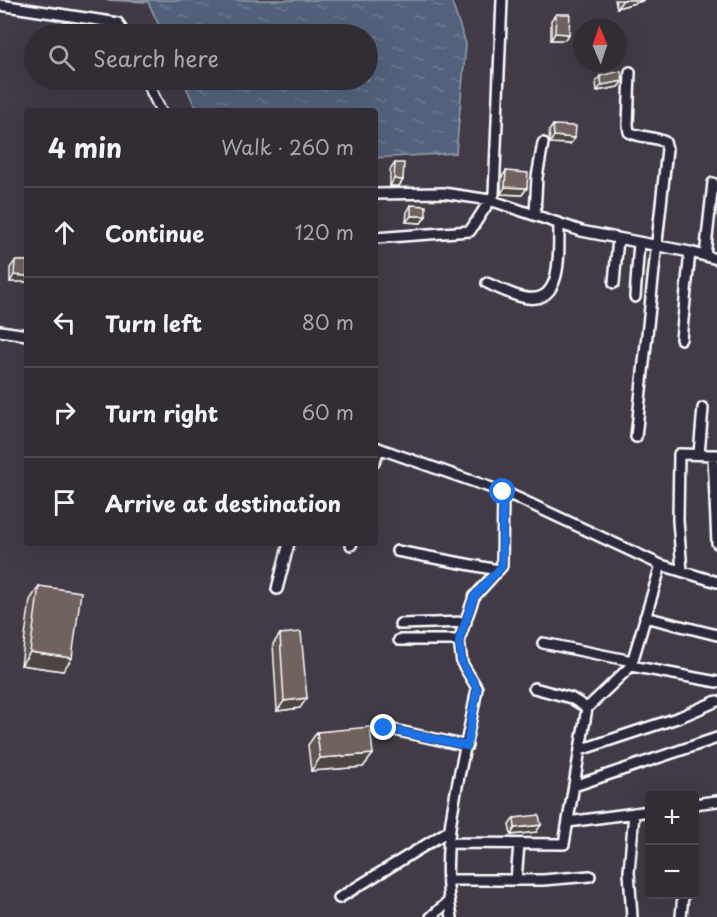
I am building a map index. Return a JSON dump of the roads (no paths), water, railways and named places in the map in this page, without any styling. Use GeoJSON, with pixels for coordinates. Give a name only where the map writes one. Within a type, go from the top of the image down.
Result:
{"type":"FeatureCollection","features":[{"type":"Feature","properties":{"kind":"street"},"geometry":{"type":"LineString","coordinates":[[378,238],[470,231],[494,194],[502,0]]}},
{"type":"Feature","properties":{"kind":"street"},"geometry":{"type":"LineString","coordinates":[[0,5],[119,24]]}},
{"type":"Feature","properties":{"kind":"street"},"geometry":{"type":"LineString","coordinates":[[630,72],[627,125],[629,132],[658,139],[664,142],[667,149],[636,436]]}},
{"type":"Feature","properties":{"kind":"street"},"geometry":{"type":"LineString","coordinates":[[151,90],[160,108]]}},
{"type":"Feature","properties":{"kind":"street"},"geometry":{"type":"LineString","coordinates":[[535,215],[537,177],[543,142]]}},
{"type":"Feature","properties":{"kind":"street"},"geometry":{"type":"LineString","coordinates":[[705,256],[712,183]]}},
{"type":"Feature","properties":{"kind":"street"},"geometry":{"type":"LineString","coordinates":[[378,194],[443,193],[490,200],[581,231],[717,259]]}},
{"type":"Feature","properties":{"kind":"street"},"geometry":{"type":"LineString","coordinates":[[487,283],[522,297],[532,298],[546,295],[557,276],[559,223]]}},
{"type":"Feature","properties":{"kind":"street"},"geometry":{"type":"LineString","coordinates":[[614,283],[618,238]]}},
{"type":"Feature","properties":{"kind":"street"},"geometry":{"type":"LineString","coordinates":[[635,297],[639,243]]}},
{"type":"Feature","properties":{"kind":"street"},"geometry":{"type":"LineString","coordinates":[[681,339],[690,252]]}},
{"type":"Feature","properties":{"kind":"street"},"geometry":{"type":"LineString","coordinates":[[0,331],[24,335]]}},
{"type":"Feature","properties":{"kind":"street"},"geometry":{"type":"LineString","coordinates":[[699,454],[702,408]]}},
{"type":"Feature","properties":{"kind":"street"},"geometry":{"type":"LineString","coordinates":[[378,448],[503,492],[661,565],[717,582]]}},
{"type":"Feature","properties":{"kind":"street"},"geometry":{"type":"LineString","coordinates":[[682,571],[678,520],[680,454],[715,455],[717,543]]}},
{"type":"Feature","properties":{"kind":"street"},"geometry":{"type":"LineString","coordinates":[[452,917],[448,902],[448,843],[454,795],[467,746],[477,688],[462,663],[459,640],[474,597],[502,566],[503,492]]}},
{"type":"Feature","properties":{"kind":"street"},"geometry":{"type":"LineString","coordinates":[[277,589],[287,546]]}},
{"type":"Feature","properties":{"kind":"street"},"geometry":{"type":"LineString","coordinates":[[397,551],[498,570]]}},
{"type":"Feature","properties":{"kind":"street"},"geometry":{"type":"LineString","coordinates":[[448,843],[564,844],[587,708],[632,663],[661,565]]}},
{"type":"Feature","properties":{"kind":"street"},"geometry":{"type":"LineString","coordinates":[[645,617],[717,635]]}},
{"type":"Feature","properties":{"kind":"street"},"geometry":{"type":"LineString","coordinates":[[400,624],[466,622]]}},
{"type":"Feature","properties":{"kind":"street"},"geometry":{"type":"LineString","coordinates":[[399,640],[459,640]]}},
{"type":"Feature","properties":{"kind":"street"},"geometry":{"type":"LineString","coordinates":[[543,643],[717,682]]}},
{"type":"Feature","properties":{"kind":"street"},"geometry":{"type":"LineString","coordinates":[[534,688],[571,698],[587,708]]}},
{"type":"Feature","properties":{"kind":"street"},"geometry":{"type":"LineString","coordinates":[[580,750],[680,717],[717,702]]}},
{"type":"Feature","properties":{"kind":"street"},"geometry":{"type":"LineString","coordinates":[[384,728],[467,746]]}},
{"type":"Feature","properties":{"kind":"street"},"geometry":{"type":"LineString","coordinates":[[574,786],[717,738]]}},
{"type":"Feature","properties":{"kind":"street"},"geometry":{"type":"LineString","coordinates":[[699,803],[717,801]]}},
{"type":"Feature","properties":{"kind":"street"},"geometry":{"type":"LineString","coordinates":[[568,822],[645,812]]}},
{"type":"Feature","properties":{"kind":"street"},"geometry":{"type":"LineString","coordinates":[[632,917],[629,872],[634,813]]}},
{"type":"Feature","properties":{"kind":"street"},"geometry":{"type":"LineString","coordinates":[[339,898],[450,830]]}},
{"type":"Feature","properties":{"kind":"street"},"geometry":{"type":"LineString","coordinates":[[516,880],[519,844]]}},
{"type":"Feature","properties":{"kind":"street"},"geometry":{"type":"LineString","coordinates":[[448,880],[543,880],[591,876]]}},
{"type":"Feature","properties":{"kind":"street"},"geometry":{"type":"LineString","coordinates":[[681,917],[683,899]]}},
{"type":"Feature","properties":{"kind":"street"},"geometry":{"type":"LineString","coordinates":[[431,917],[448,902]]}},
{"type":"Feature","properties":{"kind":"water"},"geometry":{"type":"Polygon","coordinates":[[[105,0],[451,0],[466,44],[456,153],[378,158],[378,108],[196,108],[188,90],[378,90],[378,24],[158,24],[148,2],[105,0]]]}}]}
